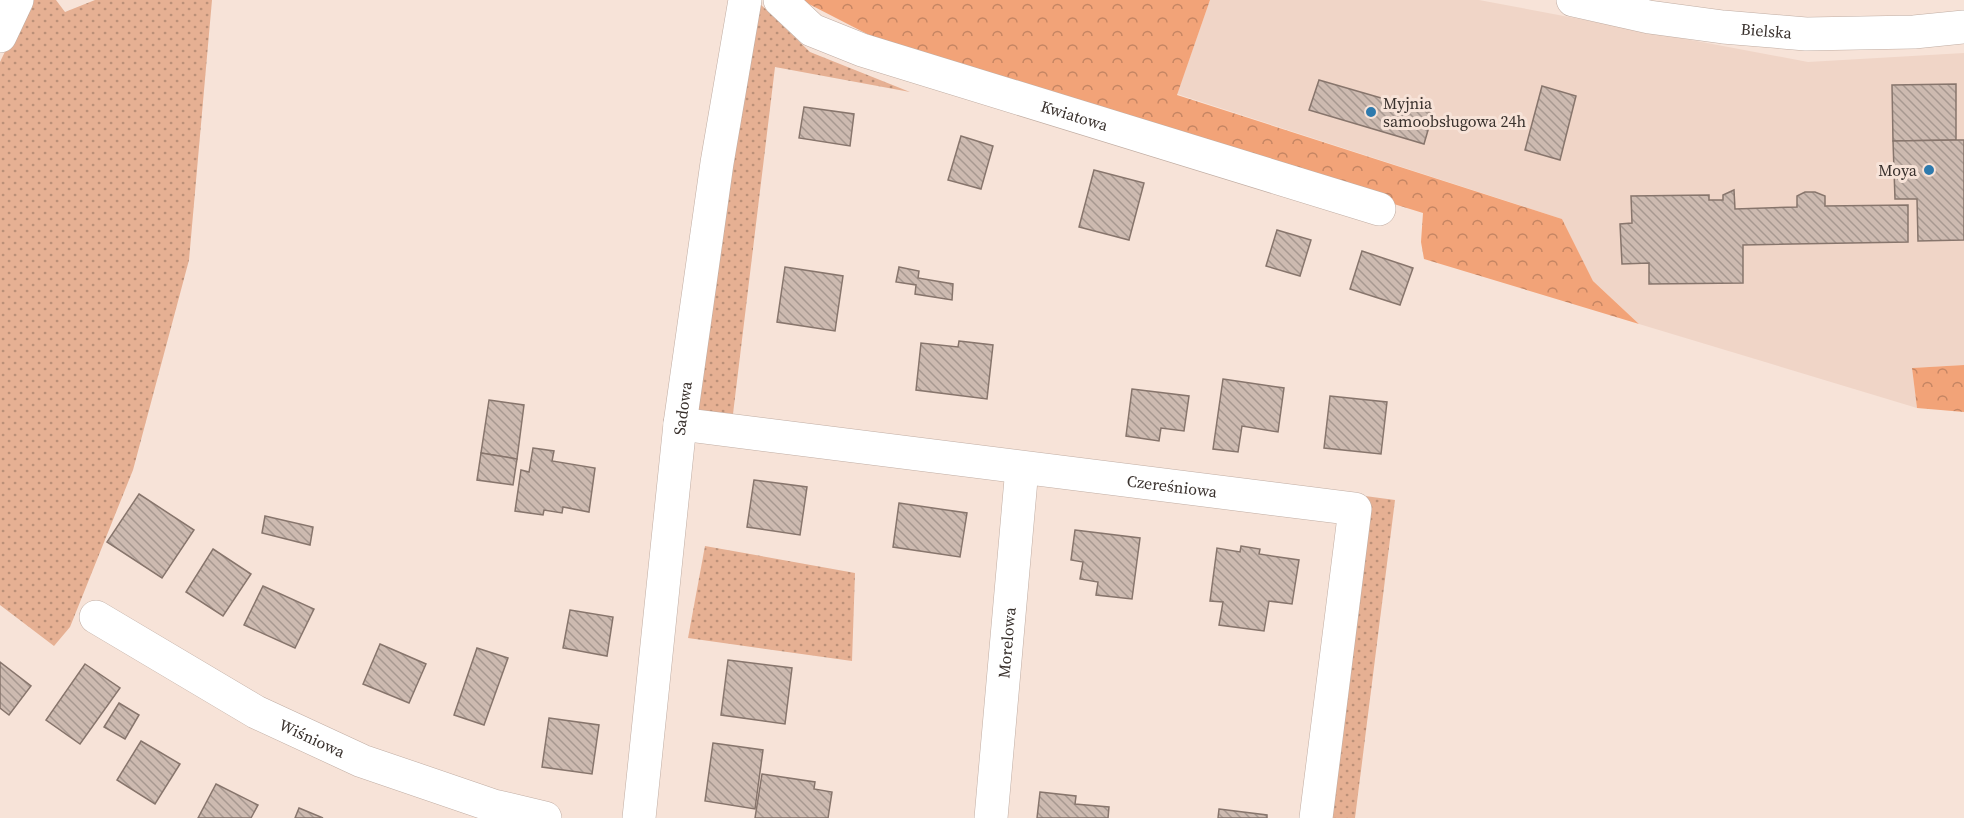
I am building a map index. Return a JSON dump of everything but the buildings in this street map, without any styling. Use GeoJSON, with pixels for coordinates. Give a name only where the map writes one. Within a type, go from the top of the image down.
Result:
{"type":"FeatureCollection","features":[{"type":"Feature","properties":{"kind":"street"},"geometry":{"type":"LineString","coordinates":[[0,36],[17,0]]}},
{"type":"Feature","properties":{"kind":"street","name":"Sadowa"},"geometry":{"type":"LineString","coordinates":[[639,818],[680,424],[717,163],[746,0]]}},
{"type":"Feature","properties":{"kind":"street","name":"Kwiatowa"},"geometry":{"type":"LineString","coordinates":[[780,0],[812,30],[862,50],[1379,209]]}},
{"type":"Feature","properties":{"kind":"street","name":"Bielska"},"geometry":{"type":"LineString","coordinates":[[1573,0],[1649,17],[1723,27],[1806,34],[1914,32],[1964,27]]}},
{"type":"Feature","properties":{"kind":"street","name":"Czereśniowa"},"geometry":{"type":"LineString","coordinates":[[680,424],[1356,509],[1316,818]]}},
{"type":"Feature","properties":{"kind":"street","name":"Morelowa"},"geometry":{"type":"LineString","coordinates":[[991,818],[1022,468]]}},
{"type":"Feature","properties":{"kind":"street","name":"Wiśniowa"},"geometry":{"type":"LineString","coordinates":[[96,617],[256,712],[362,761],[494,806],[545,818]]}},
{"type":"Feature","properties":{"kind":"shaded area"},"geometry":{"type":"Polygon","coordinates":[[[30,0],[56,0],[65,12],[95,0],[212,0],[189,260],[133,470],[70,627],[54,646],[0,605],[0,62],[30,0]]]}},
{"type":"Feature","properties":{"kind":"shaded area"},"geometry":{"type":"Polygon","coordinates":[[[1210,0],[1479,0],[1808,62],[1964,53],[1964,365],[1912,368],[1917,408],[1639,324],[1593,281],[1562,219],[1177,94],[1210,0]]]}},
{"type":"Feature","properties":{"kind":"shaded area"},"geometry":{"type":"Polygon","coordinates":[[[758,2],[810,52],[910,92],[775,67],[733,414],[695,410],[758,2]]]}},
{"type":"Feature","properties":{"kind":"shaded area"},"geometry":{"type":"Polygon","coordinates":[[[1365,496],[1395,500],[1355,818],[1325,818],[1365,496]]]}},
{"type":"Feature","properties":{"kind":"shaded area"},"geometry":{"type":"Polygon","coordinates":[[[705,546],[855,573],[852,661],[688,638],[705,546]]]}},
{"type":"Feature","properties":{"kind":"green space"},"geometry":{"type":"Polygon","coordinates":[[[801,0],[1210,0],[1177,95],[1562,219],[1593,281],[1639,324],[1424,259],[1421,242],[1423,213],[1164,133],[871,36],[801,0]]]}},
{"type":"Feature","properties":{"kind":"green space"},"geometry":{"type":"Polygon","coordinates":[[[1964,365],[1964,412],[1917,408],[1912,368],[1964,365]]]}},
{"type":"Feature","properties":{"kind":"place","name":"Myjnia samoobsługowa 24h"},"geometry":{"type":"Point","coordinates":[1371,112]}},
{"type":"Feature","properties":{"kind":"place","name":"Moya"},"geometry":{"type":"Point","coordinates":[1929,170]}}]}
